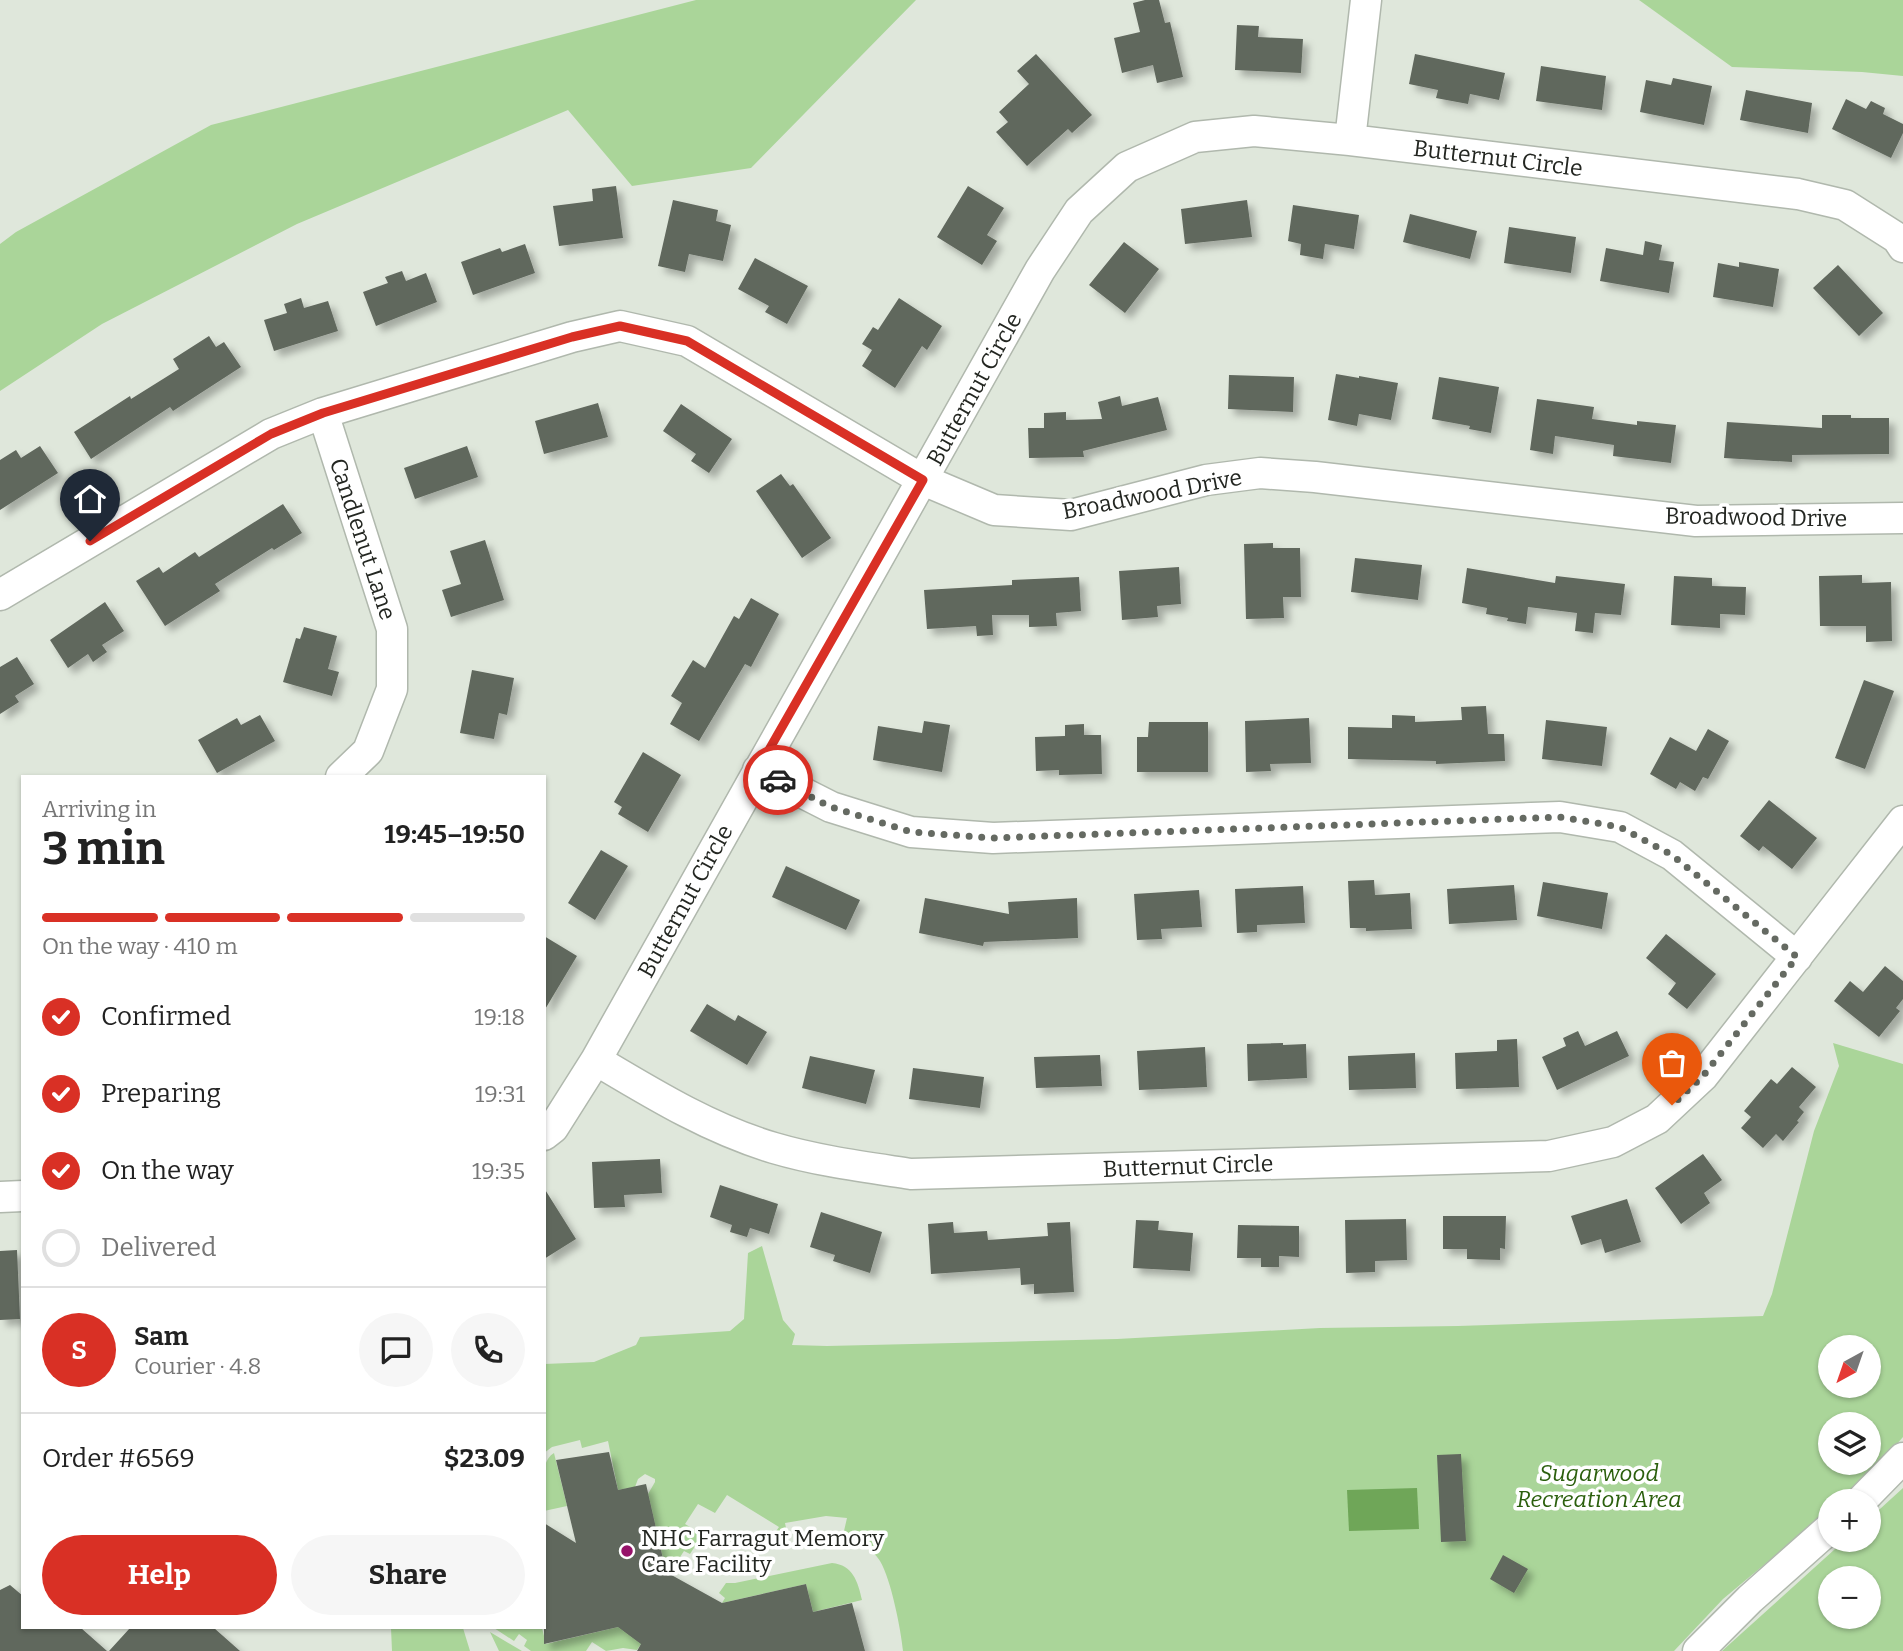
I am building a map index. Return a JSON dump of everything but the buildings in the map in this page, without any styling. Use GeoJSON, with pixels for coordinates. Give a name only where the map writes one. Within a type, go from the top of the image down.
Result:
{"type":"FeatureCollection","features":[{"type":"Feature","properties":{"kind":"street"},"geometry":{"type":"LineString","coordinates":[[1350,140],[1366,0]]}},
{"type":"Feature","properties":{"kind":"street","name":"Butternut Circle"},"geometry":{"type":"LineString","coordinates":[[1903,247],[1897,238],[1845,205],[1798,194],[1350,140],[1254,131],[1195,137],[1127,167],[1079,211],[1040,270],[596,1060],[713,1125],[773,1148],[839,1164],[911,1174],[1549,1156],[1613,1142],[1657,1119],[1703,1076],[1903,821]]}},
{"type":"Feature","properties":{"kind":"street","name":"Broadwood Drive"},"geometry":{"type":"LineString","coordinates":[[0,595],[271,434],[323,413],[572,337],[620,326],[687,341],[923,480],[994,510],[1070,515],[1206,480],[1260,473],[1696,521],[1903,518]]}},
{"type":"Feature","properties":{"kind":"street","name":"Candlenut Lane"},"geometry":{"type":"LineString","coordinates":[[323,413],[392,629],[392,689],[368,751],[343,775]]}},
{"type":"Feature","properties":{"kind":"street"},"geometry":{"type":"LineString","coordinates":[[758,769],[831,807],[911,832],[993,838],[1560,817],[1620,827],[1672,855],[1797,957]]}},
{"type":"Feature","properties":{"kind":"street"},"geometry":{"type":"LineString","coordinates":[[546,1133],[553,1128],[596,1060]]}},
{"type":"Feature","properties":{"kind":"street"},"geometry":{"type":"LineString","coordinates":[[0,1197],[21,1196]]}},
{"type":"Feature","properties":{"kind":"street"},"geometry":{"type":"LineString","coordinates":[[1873,1489],[1903,1458]]}},
{"type":"Feature","properties":{"kind":"street"},"geometry":{"type":"LineString","coordinates":[[1698,1651],[1750,1598],[1818,1538]]}},
{"type":"Feature","properties":{"kind":"green space"},"geometry":{"type":"Polygon","coordinates":[[[696,0],[916,0],[751,168],[632,186],[568,110],[297,224],[102,324],[0,391],[0,244],[16,232],[211,125],[696,0]]]}},
{"type":"Feature","properties":{"kind":"green space"},"geometry":{"type":"Polygon","coordinates":[[[1639,0],[1903,0],[1903,76],[1732,67],[1639,0]]]}},
{"type":"Feature","properties":{"kind":"green space","name":"Sugarwood Recreation Area"},"geometry":{"type":"Polygon","coordinates":[[[1833,1043],[1903,1064],[1903,1437],[1881,1462],[1881,1412],[1818,1412],[1818,1475],[1867,1475],[1851,1489],[1818,1489],[1818,1520],[1723,1599],[1674,1651],[903,1651],[895,1605],[884,1569],[877,1556],[869,1549],[846,1536],[844,1531],[847,1518],[826,1516],[785,1523],[788,1538],[782,1544],[772,1545],[770,1540],[779,1527],[727,1495],[715,1513],[698,1504],[685,1524],[700,1533],[701,1537],[690,1554],[684,1551],[669,1574],[666,1572],[648,1494],[655,1479],[645,1474],[638,1479],[635,1487],[618,1490],[608,1441],[582,1448],[580,1440],[552,1447],[546,1452],[546,1364],[594,1362],[636,1345],[640,1337],[730,1331],[744,1319],[748,1253],[762,1246],[783,1320],[795,1334],[792,1345],[1117,1339],[1320,1328],[1763,1316],[1772,1294],[1814,1131],[1839,1066],[1833,1043]]]}},
{"type":"Feature","properties":{"kind":"green space"},"geometry":{"type":"Polygon","coordinates":[[[554,1453],[567,1506],[546,1511],[546,1464],[554,1453]]]}},
{"type":"Feature","properties":{"kind":"green space"},"geometry":{"type":"Polygon","coordinates":[[[1903,1488],[1903,1651],[1722,1651],[1832,1552],[1881,1552],[1881,1508],[1903,1488]]]}},
{"type":"Feature","properties":{"kind":"green space"},"geometry":{"type":"Polygon","coordinates":[[[832,1563],[850,1571],[862,1600],[813,1612],[806,1584],[722,1603],[725,1598],[719,1593],[726,1583],[832,1563]]]}},
{"type":"Feature","properties":{"kind":"green space"},"geometry":{"type":"Polygon","coordinates":[[[647,1620],[637,1650],[623,1648],[606,1651],[592,1642],[586,1651],[531,1651],[524,1646],[527,1640],[519,1634],[514,1641],[496,1629],[542,1629],[546,1644],[647,1620]]]}},
{"type":"Feature","properties":{"kind":"green space"},"geometry":{"type":"Polygon","coordinates":[[[391,1629],[463,1629],[470,1651],[392,1651],[391,1629]]]}},
{"type":"Feature","properties":{"kind":"green space"},"geometry":{"type":"Polygon","coordinates":[[[490,1632],[522,1651],[499,1651],[490,1632]]]}},
{"type":"Feature","properties":{"kind":"shaded area"},"geometry":{"type":"Polygon","coordinates":[[[1417,1488],[1419,1529],[1349,1531],[1347,1490],[1417,1488]]]}},
{"type":"Feature","properties":{"kind":"way so far"},"geometry":{"type":"LineString","coordinates":[[778,780],[831,807],[911,832],[993,838],[1560,817],[1620,827],[1672,855],[1797,957],[1703,1076],[1672,1105]]}},
{"type":"Feature","properties":{"kind":"place","name":"NHC Farragut Memory Care Facility"},"geometry":{"type":"Point","coordinates":[627,1551]}},
{"type":"Feature","properties":{"kind":"route"},"geometry":{"type":"LineString","coordinates":[[90,541],[271,434],[323,413],[572,337],[620,326],[687,341],[923,480],[758,769],[778,780]]}}]}
